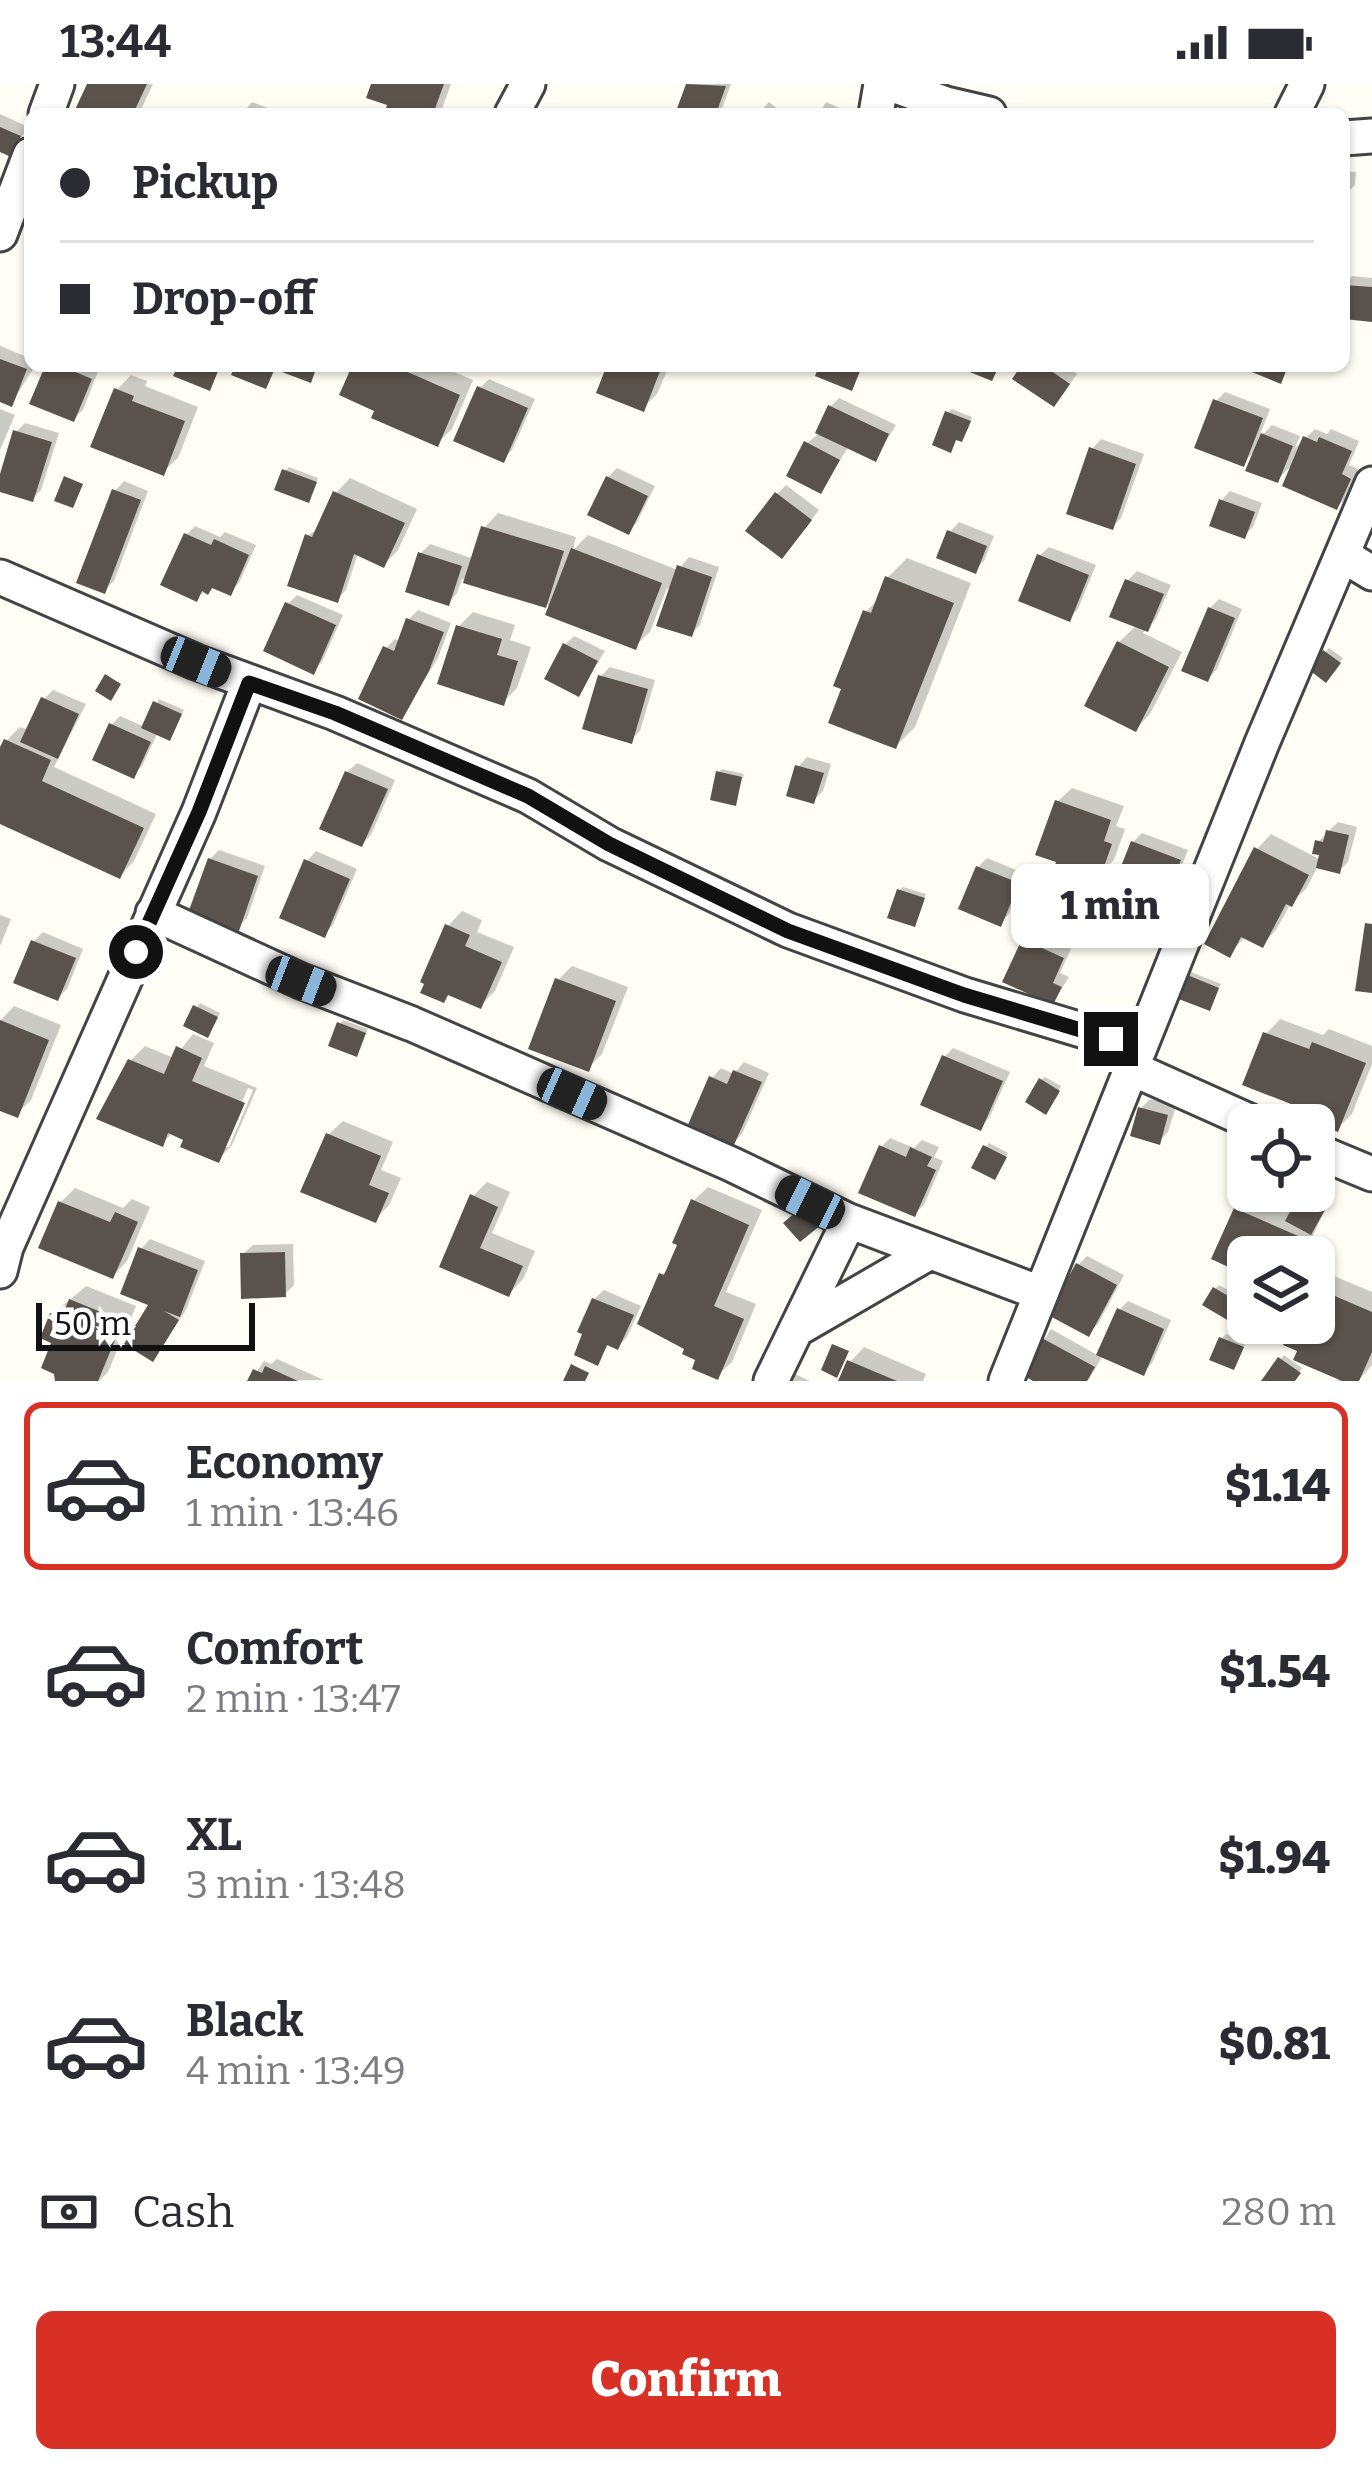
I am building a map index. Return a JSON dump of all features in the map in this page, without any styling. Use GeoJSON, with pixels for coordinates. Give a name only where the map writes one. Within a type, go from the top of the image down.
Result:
{"type":"FeatureCollection","features":[{"type":"Feature","properties":{"kind":"street"},"geometry":{"type":"LineString","coordinates":[[886,84],[963,108]]}},
{"type":"Feature","properties":{"kind":"street"},"geometry":{"type":"LineString","coordinates":[[0,234],[24,171]]}},
{"type":"Feature","properties":{"kind":"street"},"geometry":{"type":"LineString","coordinates":[[1006,1381],[1262,743],[1358,564],[1372,484]]}},
{"type":"Feature","properties":{"kind":"street"},"geometry":{"type":"LineString","coordinates":[[0,577],[528,796],[609,844],[788,931],[1136,1058],[1227,1108]]}},
{"type":"Feature","properties":{"kind":"street"},"geometry":{"type":"LineString","coordinates":[[0,1271],[6,1247],[199,812],[249,683]]}},
{"type":"Feature","properties":{"kind":"street"},"geometry":{"type":"LineString","coordinates":[[153,913],[731,1164],[849,1222],[1040,1293]]}},
{"type":"Feature","properties":{"kind":"street"},"geometry":{"type":"LineString","coordinates":[[1335,1159],[1372,1174]]}},
{"type":"Feature","properties":{"kind":"street"},"geometry":{"type":"LineString","coordinates":[[771,1381],[849,1222]]}},
{"type":"Feature","properties":{"kind":"street"},"geometry":{"type":"LineString","coordinates":[[796,1330],[930,1252]]}},
{"type":"Feature","properties":{"kind":"building"},"geometry":{"type":"Polygon","coordinates":[[[87,84],[147,84],[136,108],[76,108],[87,84]]]}},
{"type":"Feature","properties":{"kind":"building"},"geometry":{"type":"Polygon","coordinates":[[[371,84],[444,84],[435,108],[386,108],[366,98],[371,84]]]}},
{"type":"Feature","properties":{"kind":"building"},"geometry":{"type":"Polygon","coordinates":[[[686,84],[726,86],[718,108],[677,108],[686,84]]]}},
{"type":"Feature","properties":{"kind":"building"},"geometry":{"type":"Polygon","coordinates":[[[0,127],[21,136],[11,157],[0,152],[0,127]]]}},
{"type":"Feature","properties":{"kind":"building"},"geometry":{"type":"Polygon","coordinates":[[[1350,285],[1372,287],[1372,322],[1350,320],[1350,285]]]}},
{"type":"Feature","properties":{"kind":"building"},"geometry":{"type":"Polygon","coordinates":[[[0,359],[26,372],[12,407],[0,402],[0,359]]]}},
{"type":"Feature","properties":{"kind":"building"},"geometry":{"type":"Polygon","coordinates":[[[42,372],[75,372],[92,379],[74,422],[29,404],[42,372]]]}},
{"type":"Feature","properties":{"kind":"building"},"geometry":{"type":"Polygon","coordinates":[[[175,372],[218,372],[210,391],[173,376],[175,372]]]}},
{"type":"Feature","properties":{"kind":"building"},"geometry":{"type":"Polygon","coordinates":[[[232,372],[273,372],[266,389],[232,372]]]}},
{"type":"Feature","properties":{"kind":"building"},"geometry":{"type":"Polygon","coordinates":[[[282,372],[315,372],[311,383],[282,372]]]}},
{"type":"Feature","properties":{"kind":"building"},"geometry":{"type":"Polygon","coordinates":[[[349,372],[408,372],[460,395],[438,447],[371,418],[374,411],[339,395],[349,372]]]}},
{"type":"Feature","properties":{"kind":"building"},"geometry":{"type":"Polygon","coordinates":[[[604,372],[660,372],[644,412],[596,393],[604,372]]]}},
{"type":"Feature","properties":{"kind":"building"},"geometry":{"type":"Polygon","coordinates":[[[817,372],[860,372],[852,391],[815,376],[817,372]]]}},
{"type":"Feature","properties":{"kind":"building"},"geometry":{"type":"Polygon","coordinates":[[[970,372],[996,372],[992,381],[970,372]]]}},
{"type":"Feature","properties":{"kind":"building"},"geometry":{"type":"Polygon","coordinates":[[[1017,372],[1053,372],[1070,384],[1054,407],[1012,379],[1017,372]]]}},
{"type":"Feature","properties":{"kind":"building"},"geometry":{"type":"Polygon","coordinates":[[[1252,372],[1286,372],[1281,384],[1252,372]]]}},
{"type":"Feature","properties":{"kind":"building"},"geometry":{"type":"Polygon","coordinates":[[[477,386],[528,408],[504,463],[453,441],[477,386]]]}},
{"type":"Feature","properties":{"kind":"building"},"geometry":{"type":"Polygon","coordinates":[[[114,388],[134,396],[132,401],[185,421],[164,476],[90,447],[114,388]]]}},
{"type":"Feature","properties":{"kind":"building"},"geometry":{"type":"Polygon","coordinates":[[[1213,399],[1263,418],[1244,467],[1194,448],[1213,399]]]}},
{"type":"Feature","properties":{"kind":"building"},"geometry":{"type":"Polygon","coordinates":[[[828,405],[889,434],[876,462],[815,433],[828,405]]]}},
{"type":"Feature","properties":{"kind":"building"},"geometry":{"type":"Polygon","coordinates":[[[945,411],[971,421],[951,453],[932,445],[945,411]]]}},
{"type":"Feature","properties":{"kind":"building"},"geometry":{"type":"Polygon","coordinates":[[[13,430],[52,442],[33,502],[0,492],[0,474],[13,430]]]}},
{"type":"Feature","properties":{"kind":"building"},"geometry":{"type":"Polygon","coordinates":[[[1261,433],[1293,446],[1278,483],[1245,471],[1261,433]]]}},
{"type":"Feature","properties":{"kind":"building"},"geometry":{"type":"Polygon","coordinates":[[[1303,436],[1317,442],[1319,437],[1352,451],[1342,474],[1351,479],[1337,510],[1282,486],[1303,436]]]}},
{"type":"Feature","properties":{"kind":"building"},"geometry":{"type":"Polygon","coordinates":[[[804,441],[840,460],[821,494],[786,476],[804,441]]]}},
{"type":"Feature","properties":{"kind":"building"},"geometry":{"type":"Polygon","coordinates":[[[1089,447],[1136,464],[1113,530],[1066,514],[1089,447]]]}},
{"type":"Feature","properties":{"kind":"building"},"geometry":{"type":"Polygon","coordinates":[[[282,469],[317,482],[309,503],[274,490],[282,469]]]}},
{"type":"Feature","properties":{"kind":"building"},"geometry":{"type":"Polygon","coordinates":[[[64,476],[83,484],[73,508],[54,501],[64,476]]]}},
{"type":"Feature","properties":{"kind":"building"},"geometry":{"type":"Polygon","coordinates":[[[606,476],[648,496],[629,535],[587,515],[606,476]]]}},
{"type":"Feature","properties":{"kind":"building"},"geometry":{"type":"Polygon","coordinates":[[[112,489],[141,500],[105,594],[76,583],[112,489]]]}},
{"type":"Feature","properties":{"kind":"building"},"geometry":{"type":"Polygon","coordinates":[[[333,491],[405,523],[384,568],[354,554],[338,603],[287,586],[305,534],[312,537],[333,491]]]}},
{"type":"Feature","properties":{"kind":"building"},"geometry":{"type":"Polygon","coordinates":[[[775,492],[812,520],[782,559],[745,531],[775,492]]]}},
{"type":"Feature","properties":{"kind":"building"},"geometry":{"type":"Polygon","coordinates":[[[1219,499],[1255,512],[1245,539],[1209,526],[1219,499]]]}},
{"type":"Feature","properties":{"kind":"building"},"geometry":{"type":"Polygon","coordinates":[[[481,526],[564,551],[546,608],[463,583],[481,526]]]}},
{"type":"Feature","properties":{"kind":"building"},"geometry":{"type":"Polygon","coordinates":[[[947,530],[987,546],[976,574],[936,558],[947,530]]]}},
{"type":"Feature","properties":{"kind":"building"},"geometry":{"type":"Polygon","coordinates":[[[184,533],[211,545],[214,539],[249,555],[231,596],[212,588],[208,595],[202,591],[197,602],[160,585],[184,533]]]}},
{"type":"Feature","properties":{"kind":"building"},"geometry":{"type":"Polygon","coordinates":[[[571,548],[662,583],[636,650],[545,615],[571,548]]]}},
{"type":"Feature","properties":{"kind":"building"},"geometry":{"type":"Polygon","coordinates":[[[418,552],[462,566],[449,606],[405,592],[418,552]]]}},
{"type":"Feature","properties":{"kind":"building"},"geometry":{"type":"Polygon","coordinates":[[[1037,554],[1089,575],[1070,622],[1018,601],[1037,554]]]}},
{"type":"Feature","properties":{"kind":"building"},"geometry":{"type":"Polygon","coordinates":[[[677,565],[712,577],[692,637],[656,626],[677,565]]]}},
{"type":"Feature","properties":{"kind":"building"},"geometry":{"type":"Polygon","coordinates":[[[885,576],[954,603],[896,749],[828,723],[841,689],[833,686],[863,610],[871,613],[885,576]]]}},
{"type":"Feature","properties":{"kind":"building"},"geometry":{"type":"Polygon","coordinates":[[[1125,579],[1164,594],[1148,632],[1109,617],[1125,579]]]}},
{"type":"Feature","properties":{"kind":"building"},"geometry":{"type":"Polygon","coordinates":[[[285,602],[336,625],[314,675],[263,651],[285,602]]]}},
{"type":"Feature","properties":{"kind":"building"},"geometry":{"type":"Polygon","coordinates":[[[1208,607],[1235,618],[1208,682],[1181,671],[1208,607]]]}},
{"type":"Feature","properties":{"kind":"building"},"geometry":{"type":"Polygon","coordinates":[[[406,618],[444,632],[402,720],[358,699],[383,646],[394,651],[406,618]]]}},
{"type":"Feature","properties":{"kind":"building"},"geometry":{"type":"Polygon","coordinates":[[[456,625],[502,639],[497,655],[518,661],[504,706],[437,684],[456,625]]]}},
{"type":"Feature","properties":{"kind":"building"},"geometry":{"type":"Polygon","coordinates":[[[1117,641],[1169,667],[1136,732],[1084,706],[1117,641]]]}},
{"type":"Feature","properties":{"kind":"building"},"geometry":{"type":"Polygon","coordinates":[[[563,643],[598,661],[579,697],[544,679],[563,643]]]}},
{"type":"Feature","properties":{"kind":"building"},"geometry":{"type":"Polygon","coordinates":[[[1323,650],[1341,663],[1326,683],[1308,669],[1323,650]]]}},
{"type":"Feature","properties":{"kind":"building"},"geometry":{"type":"Polygon","coordinates":[[[105,674],[121,684],[111,701],[95,691],[105,674]]]}},
{"type":"Feature","properties":{"kind":"building"},"geometry":{"type":"Polygon","coordinates":[[[598,675],[648,689],[632,744],[582,729],[598,675]]]}},
{"type":"Feature","properties":{"kind":"building"},"geometry":{"type":"Polygon","coordinates":[[[41,697],[79,714],[58,759],[20,742],[41,697]]]}},
{"type":"Feature","properties":{"kind":"building"},"geometry":{"type":"Polygon","coordinates":[[[153,701],[182,714],[170,741],[141,728],[153,701]]]}},
{"type":"Feature","properties":{"kind":"building"},"geometry":{"type":"Polygon","coordinates":[[[109,723],[151,742],[134,779],[92,760],[109,723]]]}},
{"type":"Feature","properties":{"kind":"building"},"geometry":{"type":"Polygon","coordinates":[[[4,739],[51,760],[42,781],[144,828],[120,879],[0,824],[0,747],[4,739]]]}},
{"type":"Feature","properties":{"kind":"building"},"geometry":{"type":"Polygon","coordinates":[[[795,765],[824,773],[814,804],[786,796],[795,765]]]}},
{"type":"Feature","properties":{"kind":"building"},"geometry":{"type":"Polygon","coordinates":[[[345,771],[388,789],[362,847],[319,829],[345,771]]]}},
{"type":"Feature","properties":{"kind":"building"},"geometry":{"type":"Polygon","coordinates":[[[716,771],[742,777],[736,806],[710,800],[716,771]]]}},
{"type":"Feature","properties":{"kind":"building"},"geometry":{"type":"Polygon","coordinates":[[[1055,800],[1111,820],[1104,841],[1112,844],[1100,878],[1076,870],[1073,879],[1053,872],[1056,862],[1035,855],[1055,800]]]}},
{"type":"Feature","properties":{"kind":"building"},"geometry":{"type":"Polygon","coordinates":[[[1326,830],[1349,835],[1340,874],[1316,868],[1315,840],[1323,842],[1326,830]]]}},
{"type":"Feature","properties":{"kind":"building"},"geometry":{"type":"Polygon","coordinates":[[[1131,841],[1181,860],[1166,899],[1116,879],[1131,841]]]}},
{"type":"Feature","properties":{"kind":"building"},"geometry":{"type":"Polygon","coordinates":[[[1254,847],[1309,875],[1292,907],[1286,904],[1263,948],[1241,937],[1230,958],[1204,944],[1254,847]]]}},
{"type":"Feature","properties":{"kind":"building"},"geometry":{"type":"Polygon","coordinates":[[[208,858],[258,876],[239,931],[188,913],[208,858]]]}},
{"type":"Feature","properties":{"kind":"building"},"geometry":{"type":"Polygon","coordinates":[[[304,859],[350,879],[325,938],[279,918],[304,859]]]}},
{"type":"Feature","properties":{"kind":"building"},"geometry":{"type":"Polygon","coordinates":[[[976,866],[1019,883],[1001,927],[958,909],[976,866]]]}},
{"type":"Feature","properties":{"kind":"building"},"geometry":{"type":"Polygon","coordinates":[[[897,889],[925,898],[915,927],[887,918],[897,889]]]}},
{"type":"Feature","properties":{"kind":"building"},"geometry":{"type":"Polygon","coordinates":[[[1365,923],[1372,924],[1372,993],[1355,991],[1365,923]]]}},
{"type":"Feature","properties":{"kind":"building"},"geometry":{"type":"Polygon","coordinates":[[[445,924],[470,935],[465,946],[502,962],[481,1009],[448,995],[444,1003],[420,993],[424,984],[420,982],[445,924]]]}},
{"type":"Feature","properties":{"kind":"building"},"geometry":{"type":"Polygon","coordinates":[[[1022,939],[1064,958],[1053,983],[1062,987],[1053,1005],[1002,982],[1022,939]]]}},
{"type":"Feature","properties":{"kind":"building"},"geometry":{"type":"Polygon","coordinates":[[[31,940],[76,958],[58,1001],[13,983],[31,940]]]}},
{"type":"Feature","properties":{"kind":"building"},"geometry":{"type":"Polygon","coordinates":[[[1185,974],[1219,988],[1210,1011],[1176,998],[1185,974]]]}},
{"type":"Feature","properties":{"kind":"building"},"geometry":{"type":"Polygon","coordinates":[[[555,978],[616,1001],[589,1072],[528,1049],[555,978]]]}},
{"type":"Feature","properties":{"kind":"building"},"geometry":{"type":"Polygon","coordinates":[[[193,1005],[218,1017],[208,1038],[183,1026],[193,1005]]]}},
{"type":"Feature","properties":{"kind":"building"},"geometry":{"type":"Polygon","coordinates":[[[0,1020],[49,1040],[18,1118],[0,1111],[0,1020]]]}},
{"type":"Feature","properties":{"kind":"building"},"geometry":{"type":"Polygon","coordinates":[[[337,1022],[366,1033],[357,1057],[328,1046],[337,1022]]]}},
{"type":"Feature","properties":{"kind":"building"},"geometry":{"type":"Polygon","coordinates":[[[1263,1032],[1309,1049],[1312,1042],[1366,1063],[1338,1132],[1335,1104],[1291,1104],[1242,1085],[1263,1032]]]}},
{"type":"Feature","properties":{"kind":"building"},"geometry":{"type":"Polygon","coordinates":[[[176,1046],[202,1058],[192,1081],[245,1103],[219,1163],[180,1147],[183,1140],[168,1133],[163,1147],[96,1119],[128,1059],[164,1074],[176,1046]]]}},
{"type":"Feature","properties":{"kind":"building"},"geometry":{"type":"Polygon","coordinates":[[[942,1055],[1003,1081],[981,1131],[920,1105],[942,1055]]]}},
{"type":"Feature","properties":{"kind":"building"},"geometry":{"type":"Polygon","coordinates":[[[733,1070],[762,1082],[733,1147],[687,1127],[709,1076],[727,1084],[733,1070]]]}},
{"type":"Feature","properties":{"kind":"building"},"geometry":{"type":"Polygon","coordinates":[[[1039,1078],[1060,1091],[1046,1115],[1025,1102],[1039,1078]]]}},
{"type":"Feature","properties":{"kind":"building"},"geometry":{"type":"Polygon","coordinates":[[[1138,1107],[1168,1115],[1160,1145],[1130,1136],[1138,1107]]]}},
{"type":"Feature","properties":{"kind":"building"},"geometry":{"type":"Polygon","coordinates":[[[326,1133],[381,1156],[369,1185],[389,1193],[376,1223],[300,1192],[326,1133]]]}},
{"type":"Feature","properties":{"kind":"building"},"geometry":{"type":"Polygon","coordinates":[[[879,1145],[906,1157],[910,1147],[932,1157],[927,1166],[936,1170],[915,1217],[858,1193],[879,1145]]]}},
{"type":"Feature","properties":{"kind":"building"},"geometry":{"type":"Polygon","coordinates":[[[983,1145],[1007,1157],[995,1180],[971,1168],[983,1145]]]}},
{"type":"Feature","properties":{"kind":"building"},"geometry":{"type":"Polygon","coordinates":[[[470,1194],[498,1207],[480,1248],[523,1266],[509,1297],[439,1267],[470,1194]]]}},
{"type":"Feature","properties":{"kind":"building"},"geometry":{"type":"Polygon","coordinates":[[[691,1199],[749,1225],[714,1306],[744,1319],[718,1380],[692,1369],[695,1360],[682,1354],[684,1349],[637,1324],[677,1245],[672,1243],[691,1199]]]}},
{"type":"Feature","properties":{"kind":"building"},"geometry":{"type":"Polygon","coordinates":[[[58,1201],[110,1222],[115,1212],[138,1222],[113,1279],[38,1248],[58,1201]]]}},
{"type":"Feature","properties":{"kind":"building"},"geometry":{"type":"Polygon","coordinates":[[[804,1205],[821,1225],[800,1242],[783,1223],[804,1205]]]}},
{"type":"Feature","properties":{"kind":"building"},"geometry":{"type":"Polygon","coordinates":[[[1232,1212],[1243,1212],[1298,1236],[1227,1236],[1227,1266],[1211,1259],[1232,1212]]]}},
{"type":"Feature","properties":{"kind":"building"},"geometry":{"type":"Polygon","coordinates":[[[1290,1212],[1324,1212],[1311,1235],[1285,1221],[1290,1212]]]}},
{"type":"Feature","properties":{"kind":"building"},"geometry":{"type":"Polygon","coordinates":[[[138,1247],[198,1270],[180,1317],[164,1311],[179,1320],[153,1362],[124,1344],[148,1305],[120,1294],[138,1247]]]}},
{"type":"Feature","properties":{"kind":"building"},"geometry":{"type":"Polygon","coordinates":[[[285,1252],[286,1297],[241,1299],[240,1253],[285,1252]]]}},
{"type":"Feature","properties":{"kind":"building"},"geometry":{"type":"Polygon","coordinates":[[[1076,1263],[1117,1285],[1089,1337],[1048,1315],[1076,1263]]]}},
{"type":"Feature","properties":{"kind":"building"},"geometry":{"type":"Polygon","coordinates":[[[1213,1287],[1227,1295],[1227,1320],[1202,1305],[1213,1287]]]}},
{"type":"Feature","properties":{"kind":"building"},"geometry":{"type":"Polygon","coordinates":[[[1335,1296],[1372,1312],[1372,1352],[1359,1381],[1342,1381],[1293,1360],[1297,1351],[1283,1345],[1335,1344],[1335,1296]]]}},
{"type":"Feature","properties":{"kind":"building"},"geometry":{"type":"Polygon","coordinates":[[[592,1298],[634,1315],[618,1350],[607,1345],[598,1366],[574,1355],[582,1334],[577,1332],[592,1298]]]}},
{"type":"Feature","properties":{"kind":"building"},"geometry":{"type":"Polygon","coordinates":[[[69,1299],[123,1321],[98,1381],[55,1381],[54,1374],[41,1368],[51,1343],[40,1338],[50,1313],[62,1317],[69,1299]]]}},
{"type":"Feature","properties":{"kind":"building"},"geometry":{"type":"Polygon","coordinates":[[[1117,1308],[1164,1329],[1144,1376],[1096,1355],[1117,1308]]]}},
{"type":"Feature","properties":{"kind":"building"},"geometry":{"type":"Polygon","coordinates":[[[1040,1337],[1095,1367],[1087,1381],[1033,1381],[1019,1373],[1040,1337]]]}},
{"type":"Feature","properties":{"kind":"building"},"geometry":{"type":"Polygon","coordinates":[[[1219,1337],[1244,1347],[1234,1370],[1209,1360],[1219,1337]]]}},
{"type":"Feature","properties":{"kind":"building"},"geometry":{"type":"Polygon","coordinates":[[[832,1344],[849,1351],[837,1378],[821,1370],[832,1344]]]}},
{"type":"Feature","properties":{"kind":"building"},"geometry":{"type":"Polygon","coordinates":[[[1278,1357],[1301,1373],[1295,1381],[1261,1381],[1278,1357]]]}},
{"type":"Feature","properties":{"kind":"building"},"geometry":{"type":"Polygon","coordinates":[[[847,1360],[897,1381],[838,1381],[847,1360]]]}},
{"type":"Feature","properties":{"kind":"building"},"geometry":{"type":"Polygon","coordinates":[[[571,1364],[589,1373],[585,1381],[563,1381],[571,1364]]]}},
{"type":"Feature","properties":{"kind":"building"},"geometry":{"type":"Polygon","coordinates":[[[265,1366],[298,1381],[247,1381],[253,1369],[262,1373],[265,1366]]]}},
{"type":"Feature","properties":{"kind":"route"},"geometry":{"type":"LineString","coordinates":[[136,952],[199,812],[249,683],[335,713],[528,796],[609,844],[788,931],[964,995],[1111,1039]]}}]}
